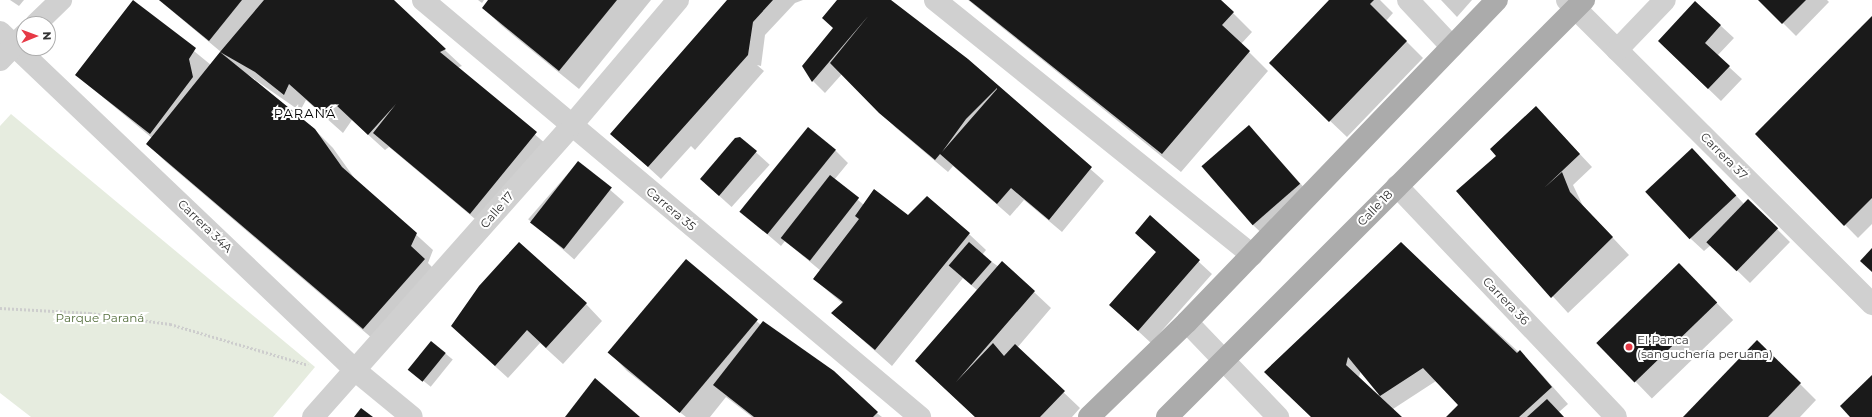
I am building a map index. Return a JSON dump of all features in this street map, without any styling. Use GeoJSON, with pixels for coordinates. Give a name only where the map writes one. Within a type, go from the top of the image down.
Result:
{"type":"FeatureCollection","features":[{"type":"Feature","properties":{"kind":"main road"},"geometry":{"type":"LineString","coordinates":[[1089,417],[1187,322],[1497,0]]}},
{"type":"Feature","properties":{"kind":"main road","name":"Calle 18"},"geometry":{"type":"LineString","coordinates":[[1167,417],[1397,186],[1576,3]]}},
{"type":"Feature","properties":{"kind":"street"},"geometry":{"type":"LineString","coordinates":[[44,16],[61,0]]}},
{"type":"Feature","properties":{"kind":"street","name":"Carrera 35"},"geometry":{"type":"LineString","coordinates":[[423,0],[920,417]]}},
{"type":"Feature","properties":{"kind":"street","name":"Calle 17"},"geometry":{"type":"LineString","coordinates":[[313,417],[356,371],[572,125],[678,0]]}},
{"type":"Feature","properties":{"kind":"street"},"geometry":{"type":"LineString","coordinates":[[935,0],[1252,255]]}},
{"type":"Feature","properties":{"kind":"street"},"geometry":{"type":"LineString","coordinates":[[1408,0],[1452,47]]}},
{"type":"Feature","properties":{"kind":"street"},"geometry":{"type":"LineString","coordinates":[[1617,50],[1665,0]]}},
{"type":"Feature","properties":{"kind":"street","name":"Carrera 37"},"geometry":{"type":"LineString","coordinates":[[1576,3],[1617,50],[1872,304]]}},
{"type":"Feature","properties":{"kind":"street","name":"Carrera 34A"},"geometry":{"type":"LineString","coordinates":[[10,43],[356,371],[412,417]]}},
{"type":"Feature","properties":{"kind":"street","name":"Carrera 36"},"geometry":{"type":"LineString","coordinates":[[1397,186],[1616,417]]}},
{"type":"Feature","properties":{"kind":"street"},"geometry":{"type":"LineString","coordinates":[[1187,322],[1278,417]]}},
{"type":"Feature","properties":{"kind":"path"},"geometry":{"type":"LineString","coordinates":[[0,308],[90,313],[170,324],[314,367]]}},
{"type":"Feature","properties":{"kind":"green space","name":"Parque Paraná"},"geometry":{"type":"Polygon","coordinates":[[[11,114],[315,367],[273,417],[31,417],[0,393],[0,126],[11,114]]]}},
{"type":"Feature","properties":{"kind":"building"},"geometry":{"type":"Polygon","coordinates":[[[133,0],[196,48],[189,59],[193,77],[150,134],[75,75],[133,0]]]}},
{"type":"Feature","properties":{"kind":"building"},"geometry":{"type":"Polygon","coordinates":[[[159,0],[242,0],[209,41],[159,0]]]}},
{"type":"Feature","properties":{"kind":"building"},"geometry":{"type":"Polygon","coordinates":[[[264,0],[394,0],[446,49],[440,52],[537,132],[470,214],[373,133],[396,104],[368,135],[335,104],[326,117],[289,84],[284,95],[255,72],[220,52],[264,0]]]}},
{"type":"Feature","properties":{"kind":"building"},"geometry":{"type":"Polygon","coordinates":[[[488,0],[617,0],[559,71],[482,8],[488,0]]]}},
{"type":"Feature","properties":{"kind":"building"},"geometry":{"type":"Polygon","coordinates":[[[727,0],[773,0],[753,22],[748,55],[648,167],[610,134],[727,0]]]}},
{"type":"Feature","properties":{"kind":"building"},"geometry":{"type":"Polygon","coordinates":[[[837,0],[891,0],[968,59],[1092,167],[1049,220],[1011,188],[997,204],[940,154],[935,160],[879,113],[830,63],[869,15],[812,82],[802,66],[833,28],[822,18],[837,0]],[[997,89],[966,119],[942,152],[997,89]]]}},
{"type":"Feature","properties":{"kind":"building"},"geometry":{"type":"Polygon","coordinates":[[[969,0],[1221,0],[1234,12],[1222,25],[1250,51],[1162,154],[969,0]]]}},
{"type":"Feature","properties":{"kind":"building"},"geometry":{"type":"Polygon","coordinates":[[[1329,0],[1374,0],[1370,4],[1407,41],[1329,122],[1269,63],[1329,0]]]}},
{"type":"Feature","properties":{"kind":"building"},"geometry":{"type":"Polygon","coordinates":[[[1758,0],[1806,0],[1782,24],[1758,0]]]}},
{"type":"Feature","properties":{"kind":"building"},"geometry":{"type":"Polygon","coordinates":[[[1695,1],[1721,25],[1705,43],[1730,66],[1708,89],[1658,41],[1695,1]]]}},
{"type":"Feature","properties":{"kind":"building"},"geometry":{"type":"Polygon","coordinates":[[[1872,16],[1872,198],[1844,226],[1755,134],[1872,16]]]}},
{"type":"Feature","properties":{"kind":"building"},"geometry":{"type":"Polygon","coordinates":[[[220,52],[315,129],[342,167],[417,233],[411,246],[425,259],[363,329],[146,144],[220,52]]]}},
{"type":"Feature","properties":{"kind":"building"},"geometry":{"type":"Polygon","coordinates":[[[1536,106],[1580,154],[1544,188],[1562,172],[1570,192],[1613,237],[1551,298],[1456,191],[1496,156],[1490,149],[1536,106]]]}},
{"type":"Feature","properties":{"kind":"building"},"geometry":{"type":"Polygon","coordinates":[[[1249,125],[1300,184],[1253,225],[1201,166],[1249,125]]]}},
{"type":"Feature","properties":{"kind":"building"},"geometry":{"type":"Polygon","coordinates":[[[808,127],[836,150],[767,234],[739,212],[808,127]]]}},
{"type":"Feature","properties":{"kind":"building"},"geometry":{"type":"Polygon","coordinates":[[[740,137],[757,151],[719,196],[700,179],[735,138],[740,137]]]}},
{"type":"Feature","properties":{"kind":"building"},"geometry":{"type":"Polygon","coordinates":[[[1692,148],[1736,196],[1690,239],[1645,192],[1692,148]]]}},
{"type":"Feature","properties":{"kind":"building"},"geometry":{"type":"Polygon","coordinates":[[[578,161],[612,187],[564,249],[530,222],[578,161]]]}},
{"type":"Feature","properties":{"kind":"building"},"geometry":{"type":"Polygon","coordinates":[[[830,175],[859,198],[810,261],[781,238],[830,175]]]}},
{"type":"Feature","properties":{"kind":"building"},"geometry":{"type":"Polygon","coordinates":[[[874,189],[908,215],[927,196],[970,233],[875,350],[831,313],[843,302],[813,279],[859,219],[855,216],[874,189]]]}},
{"type":"Feature","properties":{"kind":"building"},"geometry":{"type":"Polygon","coordinates":[[[1748,199],[1778,228],[1737,271],[1706,242],[1748,199]]]}},
{"type":"Feature","properties":{"kind":"building"},"geometry":{"type":"Polygon","coordinates":[[[1150,215],[1200,260],[1138,331],[1109,305],[1156,252],[1135,233],[1150,215]]]}},
{"type":"Feature","properties":{"kind":"building"},"geometry":{"type":"Polygon","coordinates":[[[519,242],[587,303],[546,348],[527,330],[495,366],[451,326],[479,286],[519,242]]]}},
{"type":"Feature","properties":{"kind":"building"},"geometry":{"type":"Polygon","coordinates":[[[969,242],[992,262],[971,285],[949,265],[969,242]]]}},
{"type":"Feature","properties":{"kind":"building"},"geometry":{"type":"Polygon","coordinates":[[[1401,242],[1517,353],[1520,350],[1552,387],[1519,417],[1446,417],[1458,405],[1423,368],[1380,396],[1348,357],[1346,365],[1402,417],[1311,417],[1264,372],[1401,242]]]}},
{"type":"Feature","properties":{"kind":"building"},"geometry":{"type":"Polygon","coordinates":[[[1872,248],[1872,272],[1860,261],[1872,248]]]}},
{"type":"Feature","properties":{"kind":"building"},"geometry":{"type":"Polygon","coordinates":[[[686,259],[758,319],[680,413],[608,352],[686,259]]]}},
{"type":"Feature","properties":{"kind":"building"},"geometry":{"type":"Polygon","coordinates":[[[1002,261],[1035,291],[956,382],[993,343],[1004,356],[1015,344],[1065,391],[1040,417],[975,417],[915,361],[1002,261]]]}},
{"type":"Feature","properties":{"kind":"building"},"geometry":{"type":"Polygon","coordinates":[[[1679,263],[1717,303],[1634,382],[1596,343],[1679,263]]]}},
{"type":"Feature","properties":{"kind":"building"},"geometry":{"type":"Polygon","coordinates":[[[763,321],[834,371],[878,412],[873,417],[754,417],[713,385],[763,321]]]}},
{"type":"Feature","properties":{"kind":"building"},"geometry":{"type":"Polygon","coordinates":[[[1757,340],[1801,383],[1768,417],[1683,417],[1757,340]]]}},
{"type":"Feature","properties":{"kind":"building"},"geometry":{"type":"Polygon","coordinates":[[[431,341],[446,353],[422,382],[408,370],[431,341]]]}},
{"type":"Feature","properties":{"kind":"building"},"geometry":{"type":"Polygon","coordinates":[[[1872,375],[1872,417],[1850,417],[1840,406],[1872,375]]]}},
{"type":"Feature","properties":{"kind":"building"},"geometry":{"type":"Polygon","coordinates":[[[595,378],[640,417],[565,417],[595,378]]]}},
{"type":"Feature","properties":{"kind":"building"},"geometry":{"type":"Polygon","coordinates":[[[1547,399],[1564,417],[1527,417],[1547,399]]]}},
{"type":"Feature","properties":{"kind":"building"},"geometry":{"type":"Polygon","coordinates":[[[361,408],[373,417],[354,417],[361,408]]]}},
{"type":"Feature","properties":{"kind":"place","name":"El Panca (sanguchería peruana)"},"geometry":{"type":"Point","coordinates":[1629,347]}},
{"type":"Feature","properties":{"kind":"district","name":"PARANÁ"},"geometry":{"type":"Point","coordinates":[305,113]}}]}
